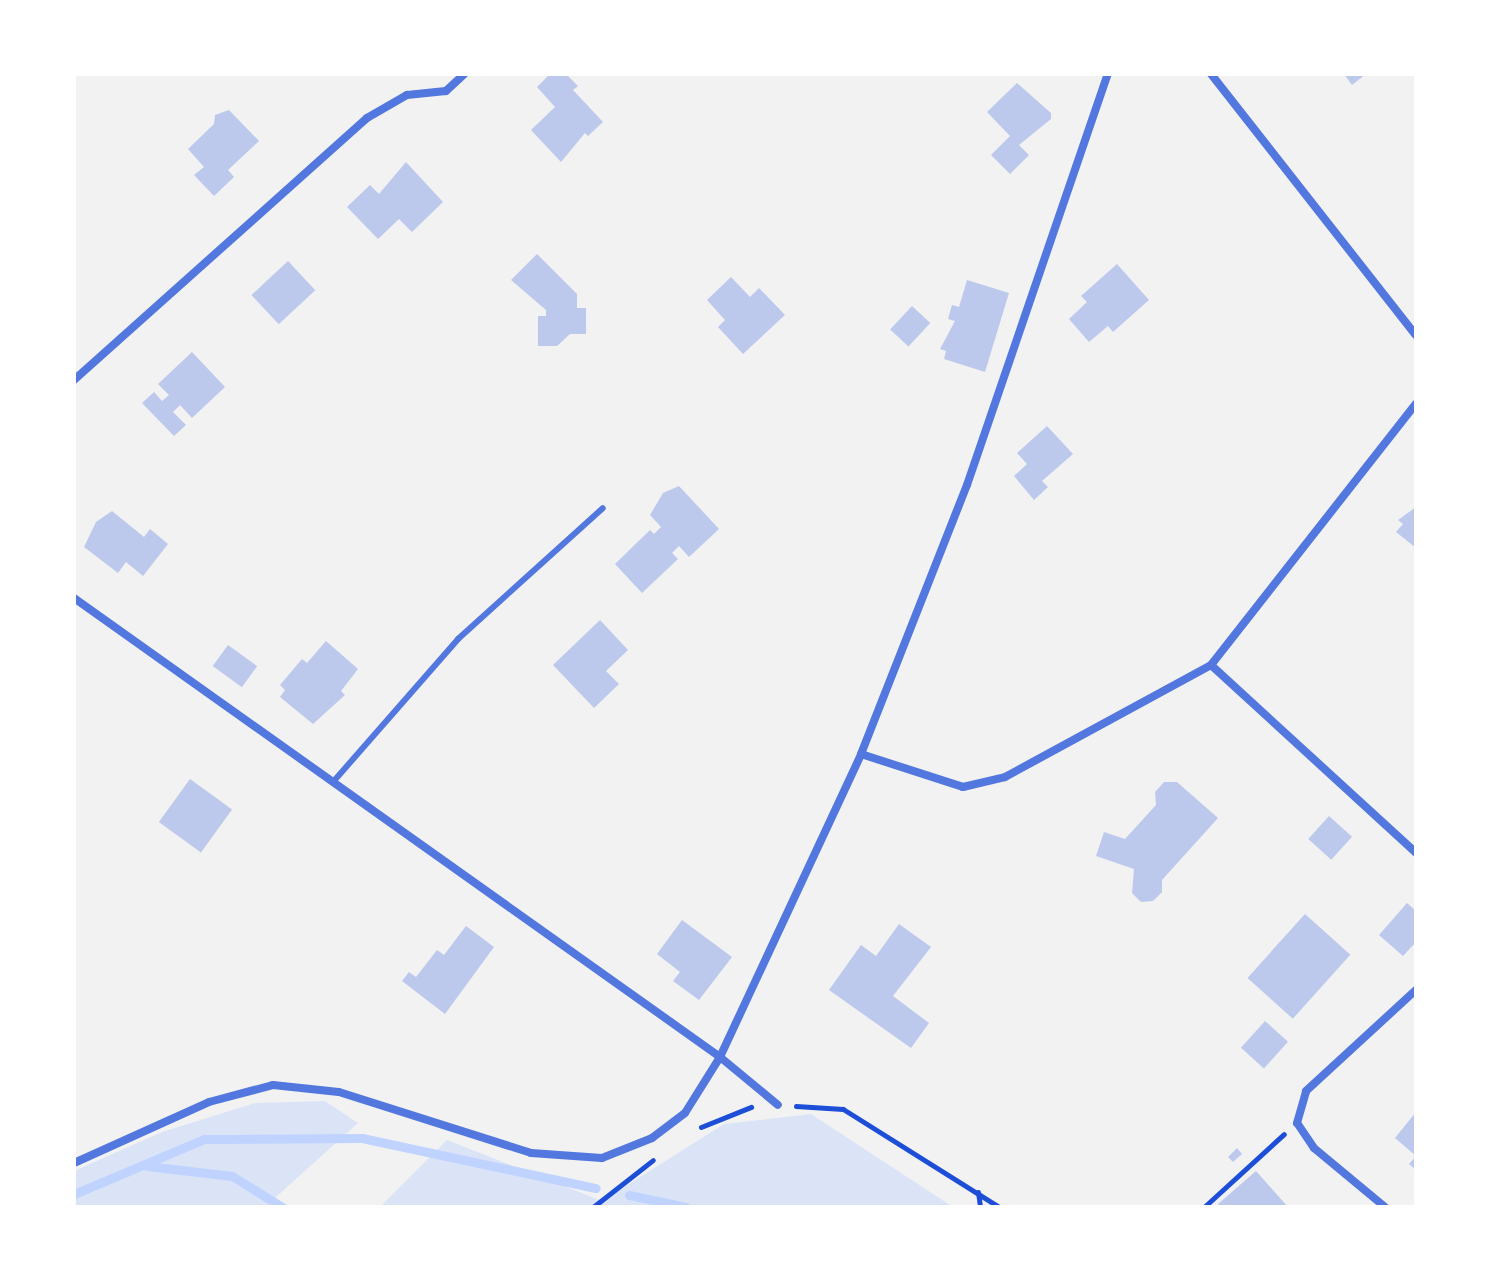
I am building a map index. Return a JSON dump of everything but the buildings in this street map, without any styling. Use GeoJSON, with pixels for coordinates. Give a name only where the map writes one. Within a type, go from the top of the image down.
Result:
{"type":"FeatureCollection","features":[{"type":"Feature","properties":{"kind":"street"},"geometry":{"type":"LineString","coordinates":[[74,380],[367,118],[407,95],[446,91],[464,74]]}},
{"type":"Feature","properties":{"kind":"street"},"geometry":{"type":"LineString","coordinates":[[74,1163],[209,1102],[273,1085],[339,1092],[531,1153],[602,1158],[652,1138],[685,1113],[720,1057],[861,754],[967,485],[1108,74]]}},
{"type":"Feature","properties":{"kind":"street"},"geometry":{"type":"LineString","coordinates":[[1211,74],[1416,335]]}},
{"type":"Feature","properties":{"kind":"street"},"geometry":{"type":"LineString","coordinates":[[861,754],[963,787],[1005,777],[1045,760],[1211,665],[1416,404]]}},
{"type":"Feature","properties":{"kind":"street"},"geometry":{"type":"LineString","coordinates":[[74,598],[720,1057],[778,1105]]}},
{"type":"Feature","properties":{"kind":"street"},"geometry":{"type":"LineString","coordinates":[[1211,665],[1416,853]]}},
{"type":"Feature","properties":{"kind":"street"},"geometry":{"type":"LineString","coordinates":[[1385,1207],[1314,1148],[1297,1123],[1306,1091],[1416,990]]}},
{"type":"Feature","properties":{"kind":"lane"},"geometry":{"type":"LineString","coordinates":[[333,782],[458,639],[603,508]]}},
{"type":"Feature","properties":{"kind":"path"},"geometry":{"type":"LineString","coordinates":[[690,1132],[722,1115],[778,1105],[843,1109],[999,1207]]}},
{"type":"Feature","properties":{"kind":"path"},"geometry":{"type":"LineString","coordinates":[[1204,1207],[1297,1123]]}},
{"type":"Feature","properties":{"kind":"path"},"geometry":{"type":"LineString","coordinates":[[593,1207],[666,1151]]}},
{"type":"Feature","properties":{"kind":"path"},"geometry":{"type":"LineString","coordinates":[[978,1192],[980,1207]]}},
{"type":"Feature","properties":{"kind":"shaded area"},"geometry":{"type":"Polygon","coordinates":[[[325,1101],[358,1123],[265,1207],[74,1207],[74,1171],[162,1132],[255,1103],[325,1101]]]}},
{"type":"Feature","properties":{"kind":"shaded area"},"geometry":{"type":"Polygon","coordinates":[[[811,1114],[953,1207],[380,1207],[447,1140],[602,1201],[724,1124],[811,1114]]]}},
{"type":"Feature","properties":{"kind":"waterway"},"geometry":{"type":"LineString","coordinates":[[74,1194],[204,1139],[362,1138],[596,1188]]}},
{"type":"Feature","properties":{"kind":"waterway"},"geometry":{"type":"LineString","coordinates":[[147,1166],[232,1176],[282,1207]]}},
{"type":"Feature","properties":{"kind":"waterway"},"geometry":{"type":"LineString","coordinates":[[629,1195],[686,1207]]}}]}
